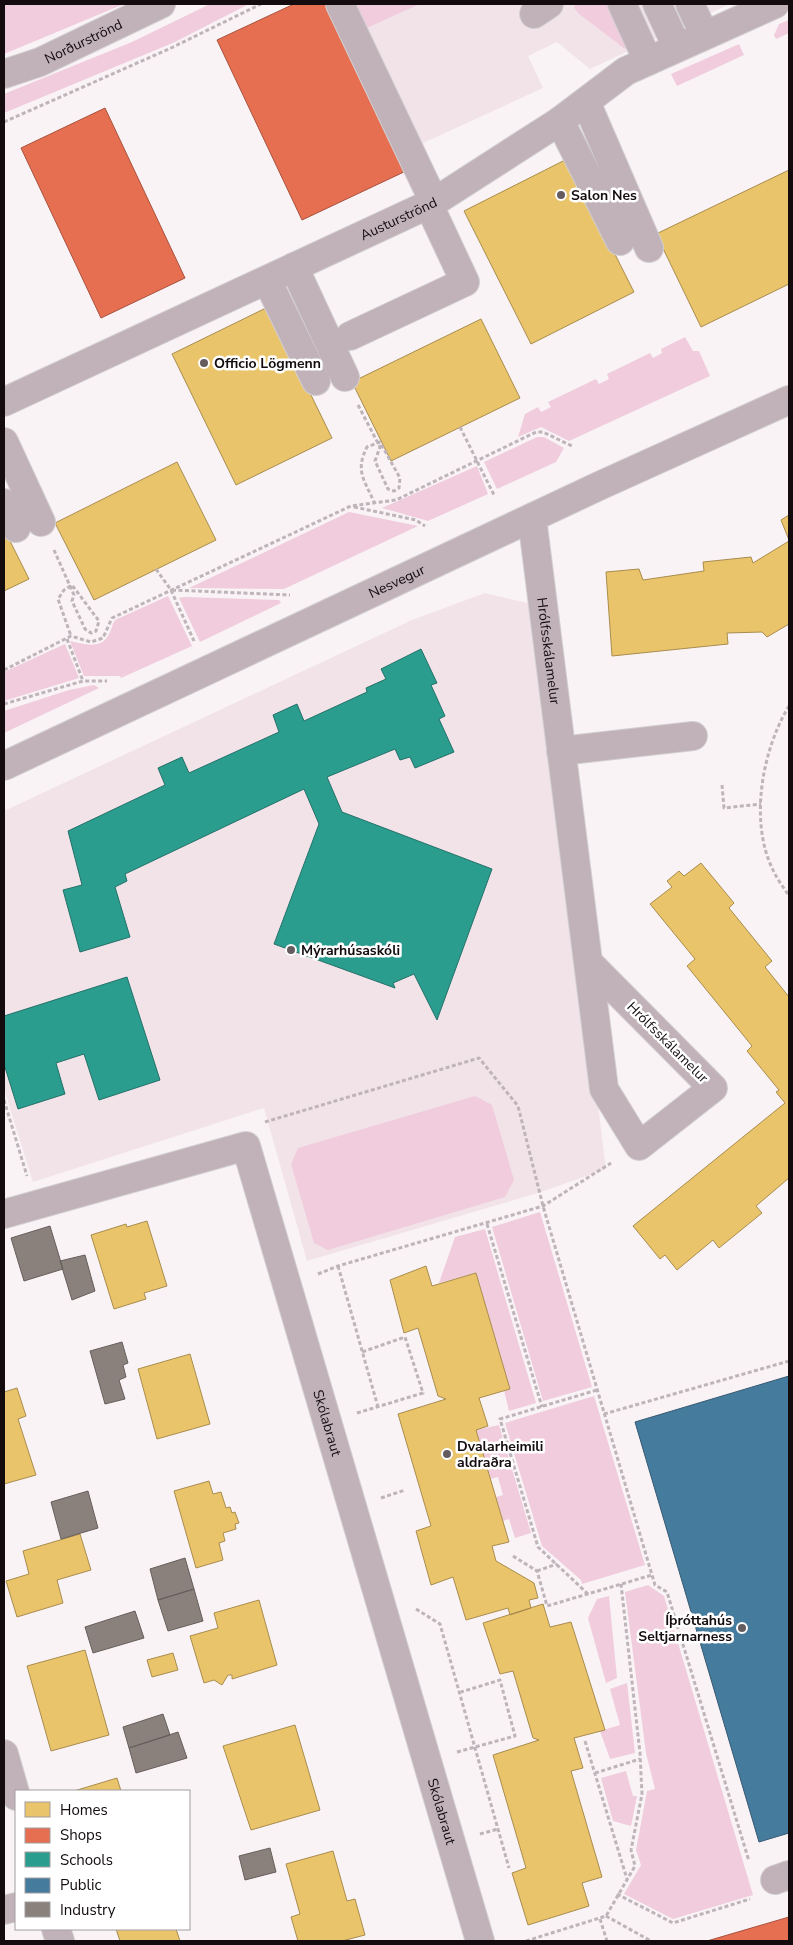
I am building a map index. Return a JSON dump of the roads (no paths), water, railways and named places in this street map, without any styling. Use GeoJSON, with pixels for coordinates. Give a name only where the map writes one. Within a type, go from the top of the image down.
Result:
{"type":"FeatureCollection","features":[{"type":"Feature","properties":{"kind":"street","name":"Norðurströnd"},"geometry":{"type":"LineString","coordinates":[[4,74],[40,62],[161,4]]}},
{"type":"Feature","properties":{"kind":"street"},"geometry":{"type":"LineString","coordinates":[[340,4],[465,282],[350,336]]}},
{"type":"Feature","properties":{"kind":"street"},"geometry":{"type":"LineString","coordinates":[[622,4],[648,60]]}},
{"type":"Feature","properties":{"kind":"street"},"geometry":{"type":"LineString","coordinates":[[657,4],[676,47]]}},
{"type":"Feature","properties":{"kind":"street"},"geometry":{"type":"LineString","coordinates":[[690,4],[704,34]]}},
{"type":"Feature","properties":{"kind":"street","name":"Austurströnd"},"geometry":{"type":"LineString","coordinates":[[4,402],[431,204],[560,121],[626,71],[758,7]]}},
{"type":"Feature","properties":{"kind":"street"},"geometry":{"type":"LineString","coordinates":[[586,102],[649,248]]}},
{"type":"Feature","properties":{"kind":"street"},"geometry":{"type":"LineString","coordinates":[[560,121],[620,241]]}},
{"type":"Feature","properties":{"kind":"street"},"geometry":{"type":"LineString","coordinates":[[294,267],[344,378]]}},
{"type":"Feature","properties":{"kind":"street"},"geometry":{"type":"LineString","coordinates":[[267,280],[316,381]]}},
{"type":"Feature","properties":{"kind":"street","name":"Nesvegur"},"geometry":{"type":"LineString","coordinates":[[4,766],[532,518],[789,400]]}},
{"type":"Feature","properties":{"kind":"street"},"geometry":{"type":"LineString","coordinates":[[4,442],[29,525],[4,503]]}},
{"type":"Feature","properties":{"kind":"street","name":"Hrólfsskálamelur"},"geometry":{"type":"LineString","coordinates":[[532,518],[604,1089],[640,1146],[713,1088],[588,962]]}},
{"type":"Feature","properties":{"kind":"street"},"geometry":{"type":"LineString","coordinates":[[561,751],[693,736]]}},
{"type":"Feature","properties":{"kind":"street","name":"Skólabraut"},"geometry":{"type":"LineString","coordinates":[[4,1214],[246,1146],[289,1286],[480,1941]]}},
{"type":"Feature","properties":{"kind":"street"},"geometry":{"type":"LineString","coordinates":[[4,1754],[15,1792]]}},
{"type":"Feature","properties":{"kind":"place","name":"Salon Nes"},"geometry":{"type":"Point","coordinates":[561,195]}},
{"type":"Feature","properties":{"kind":"place","name":"Officio Lögmenn"},"geometry":{"type":"Point","coordinates":[204,363]}},
{"type":"Feature","properties":{"kind":"place","name":"Mýrarhúsaskóli"},"geometry":{"type":"Point","coordinates":[291,950]}},
{"type":"Feature","properties":{"kind":"place","name":"Dvalarheimili aldraðra"},"geometry":{"type":"Point","coordinates":[447,1454]}},
{"type":"Feature","properties":{"kind":"place","name":"Íþróttahús Seltjarnarness"},"geometry":{"type":"Point","coordinates":[742,1628]}}]}
